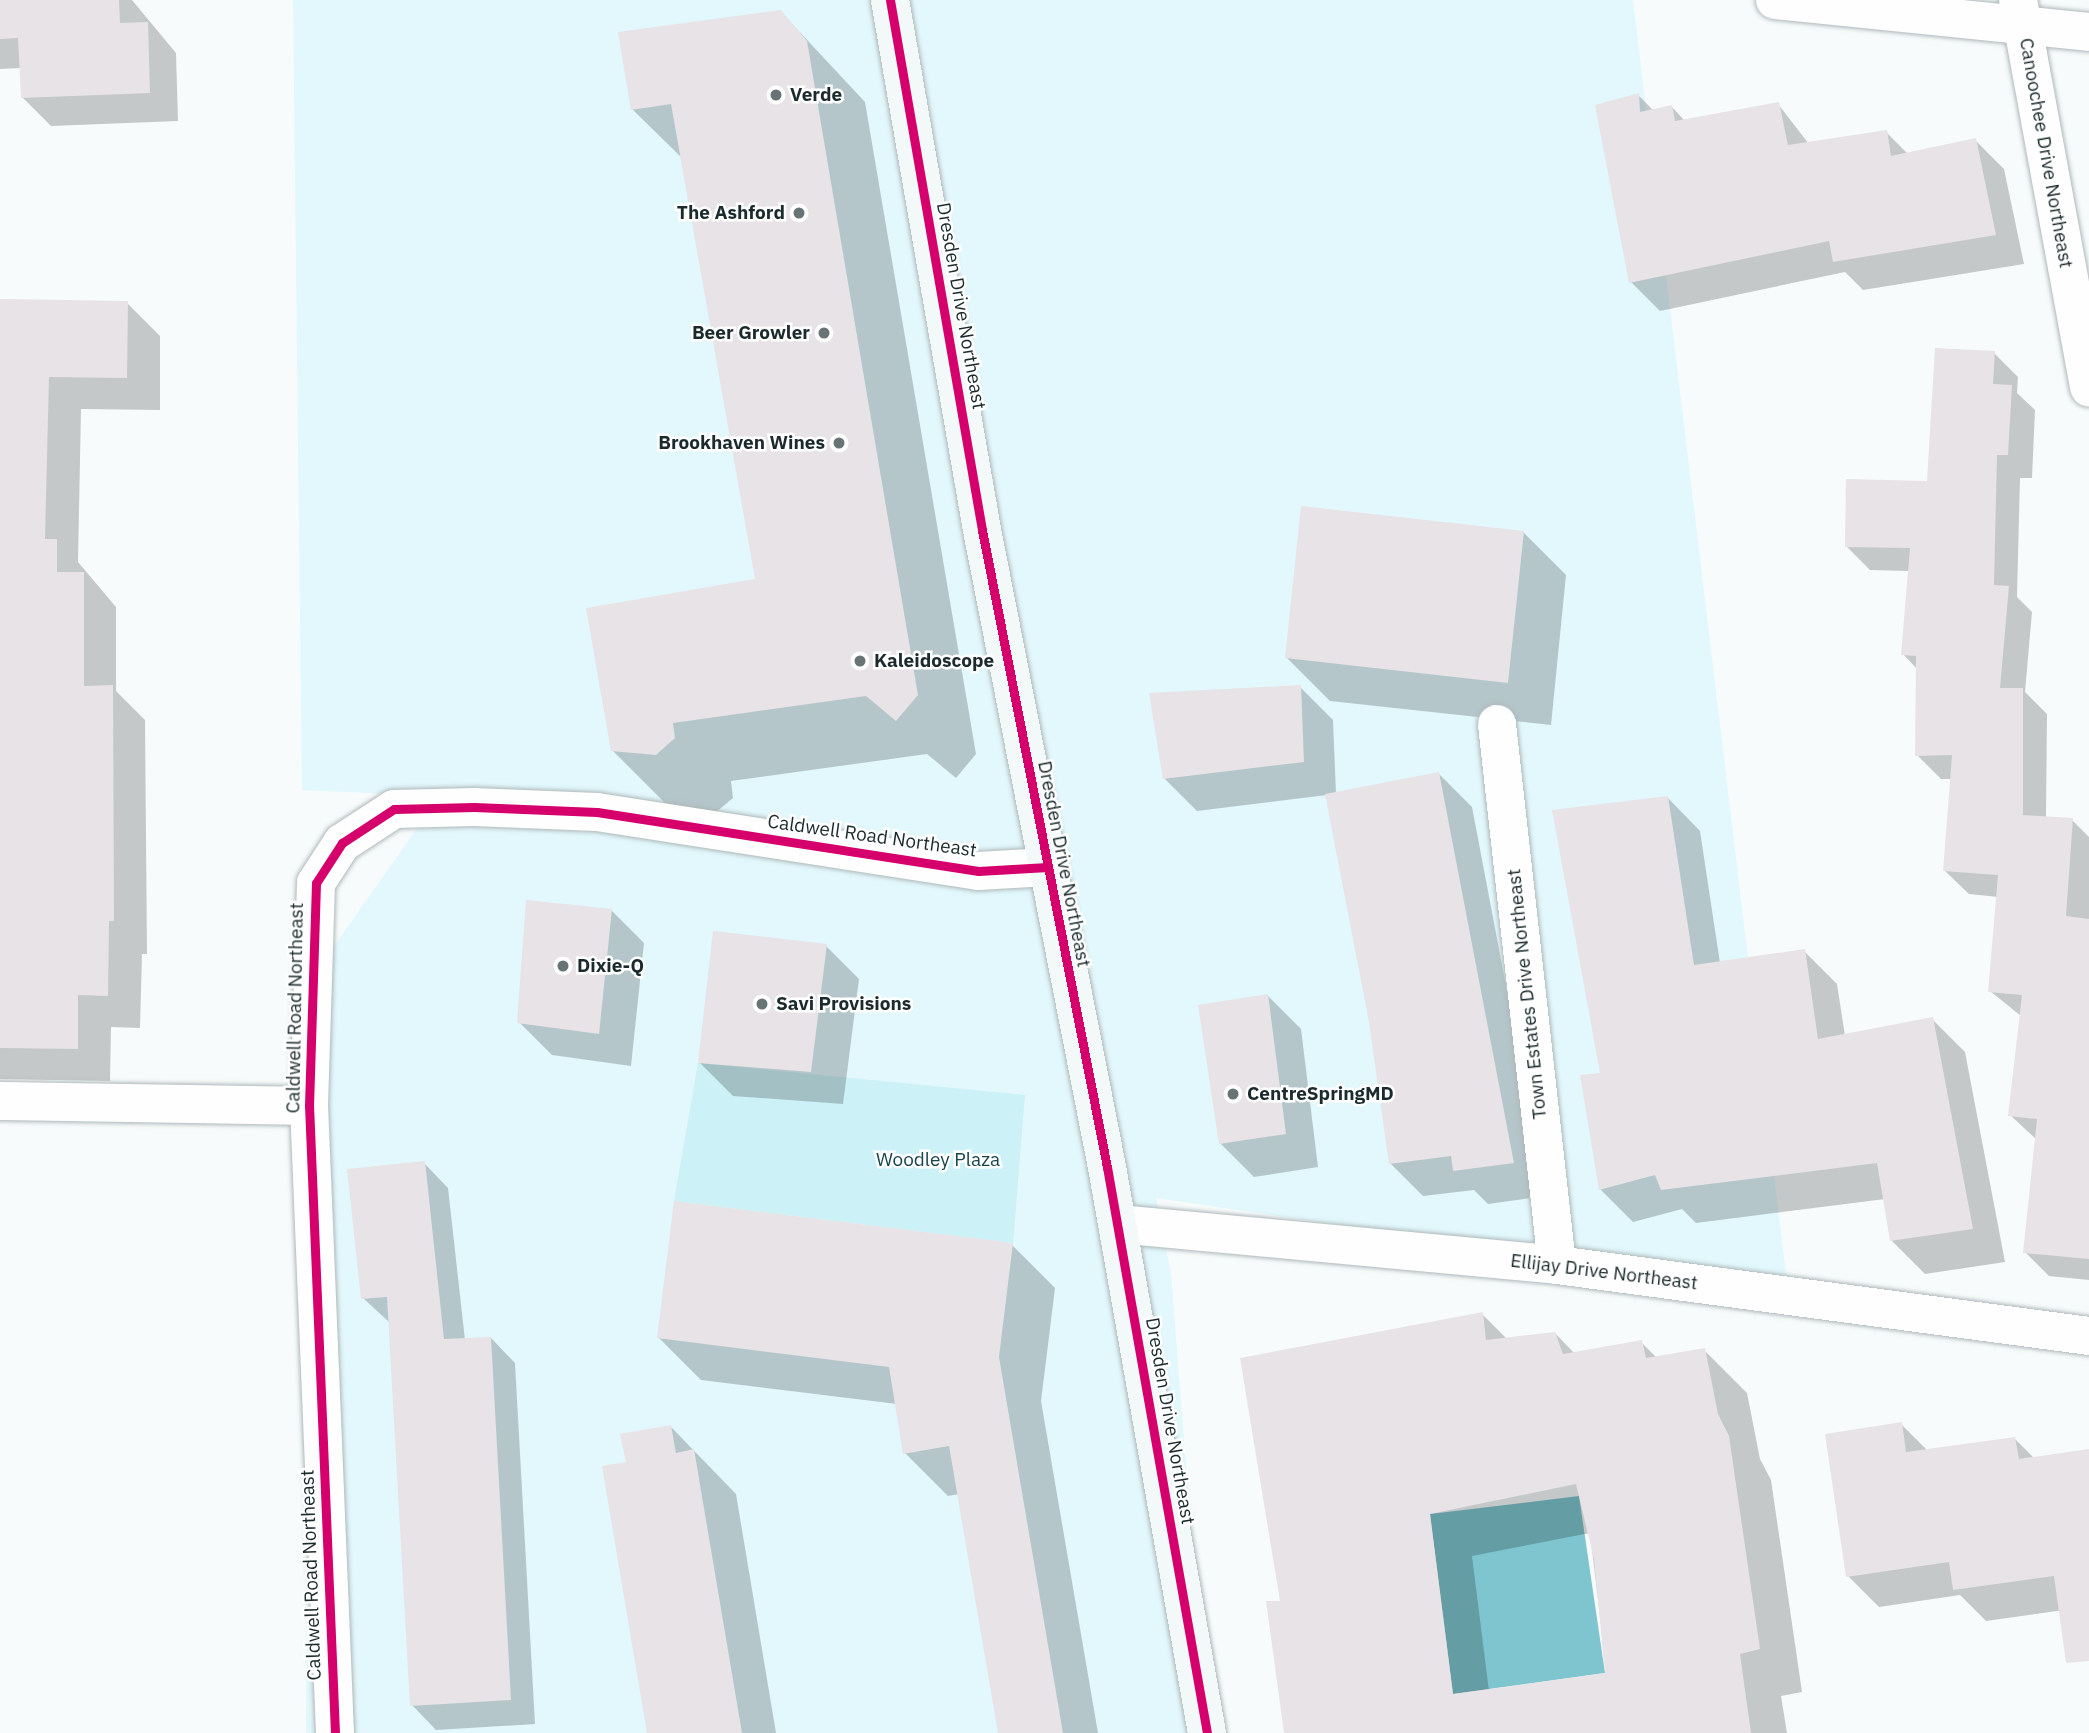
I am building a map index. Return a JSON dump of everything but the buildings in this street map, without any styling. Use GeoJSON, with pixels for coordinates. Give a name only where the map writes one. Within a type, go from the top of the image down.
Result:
{"type":"FeatureCollection","features":[{"type":"Feature","properties":{"kind":"street","name":"Dresden Drive Northeast"},"geometry":{"type":"LineString","coordinates":[[890,0],[1048,867],[1118,1224],[1207,1733]]}},
{"type":"Feature","properties":{"kind":"street"},"geometry":{"type":"LineString","coordinates":[[1776,0],[2021,12],[2089,32]]}},
{"type":"Feature","properties":{"kind":"street","name":"Canoochee Drive Northeast"},"geometry":{"type":"LineString","coordinates":[[2021,12],[2089,388]]}},
{"type":"Feature","properties":{"kind":"street","name":"Town Estates Drive Northeast"},"geometry":{"type":"LineString","coordinates":[[1497,724],[1556,1265]]}},
{"type":"Feature","properties":{"kind":"street","name":"Caldwell Road Northeast"},"geometry":{"type":"LineString","coordinates":[[335,1733],[309,1106],[316,883],[342,843],[394,809],[597,812],[978,870],[1048,867]]}},
{"type":"Feature","properties":{"kind":"street"},"geometry":{"type":"LineString","coordinates":[[0,1101],[309,1106]]}},
{"type":"Feature","properties":{"kind":"street","name":"Ellijay Drive Northeast"},"geometry":{"type":"LineString","coordinates":[[1118,1224],[1556,1265],[2089,1336]]}},
{"type":"Feature","properties":{"kind":"shaded area"},"geometry":{"type":"Polygon","coordinates":[[[293,0],[1633,0],[1788,1291],[1156,1198],[1171,1274],[1207,1733],[306,1733],[310,980],[440,796],[302,790],[293,0]]]}},
{"type":"Feature","properties":{"kind":"green space","name":"Woodley Plaza"},"geometry":{"type":"Polygon","coordinates":[[[698,1063],[1025,1095],[1013,1243],[674,1201],[698,1063]]]}},
{"type":"Feature","properties":{"kind":"water"},"geometry":{"type":"Polygon","coordinates":[[[1579,1496],[1605,1673],[1453,1694],[1430,1514],[1579,1496]]]}},
{"type":"Feature","properties":{"kind":"cycle path"},"geometry":{"type":"LineString","coordinates":[[890,0],[982,530],[1107,1167],[1207,1733]]}},
{"type":"Feature","properties":{"kind":"cycle path"},"geometry":{"type":"LineString","coordinates":[[335,1733],[309,1106],[316,883],[342,843],[394,809],[474,807],[597,812],[978,871],[1048,867]]}},
{"type":"Feature","properties":{"kind":"place","name":"Verde"},"geometry":{"type":"Point","coordinates":[776,95]}},
{"type":"Feature","properties":{"kind":"place","name":"The Ashford"},"geometry":{"type":"Point","coordinates":[799,213]}},
{"type":"Feature","properties":{"kind":"place","name":"Beer Growler"},"geometry":{"type":"Point","coordinates":[824,333]}},
{"type":"Feature","properties":{"kind":"place","name":"Brookhaven Wines"},"geometry":{"type":"Point","coordinates":[839,443]}},
{"type":"Feature","properties":{"kind":"place","name":"Kaleidoscope"},"geometry":{"type":"Point","coordinates":[860,661]}},
{"type":"Feature","properties":{"kind":"place","name":"Dixie-Q"},"geometry":{"type":"Point","coordinates":[563,966]}},
{"type":"Feature","properties":{"kind":"place","name":"Savi Provisions"},"geometry":{"type":"Point","coordinates":[762,1004]}},
{"type":"Feature","properties":{"kind":"place","name":"CentreSpringMD"},"geometry":{"type":"Point","coordinates":[1233,1094]}}]}
